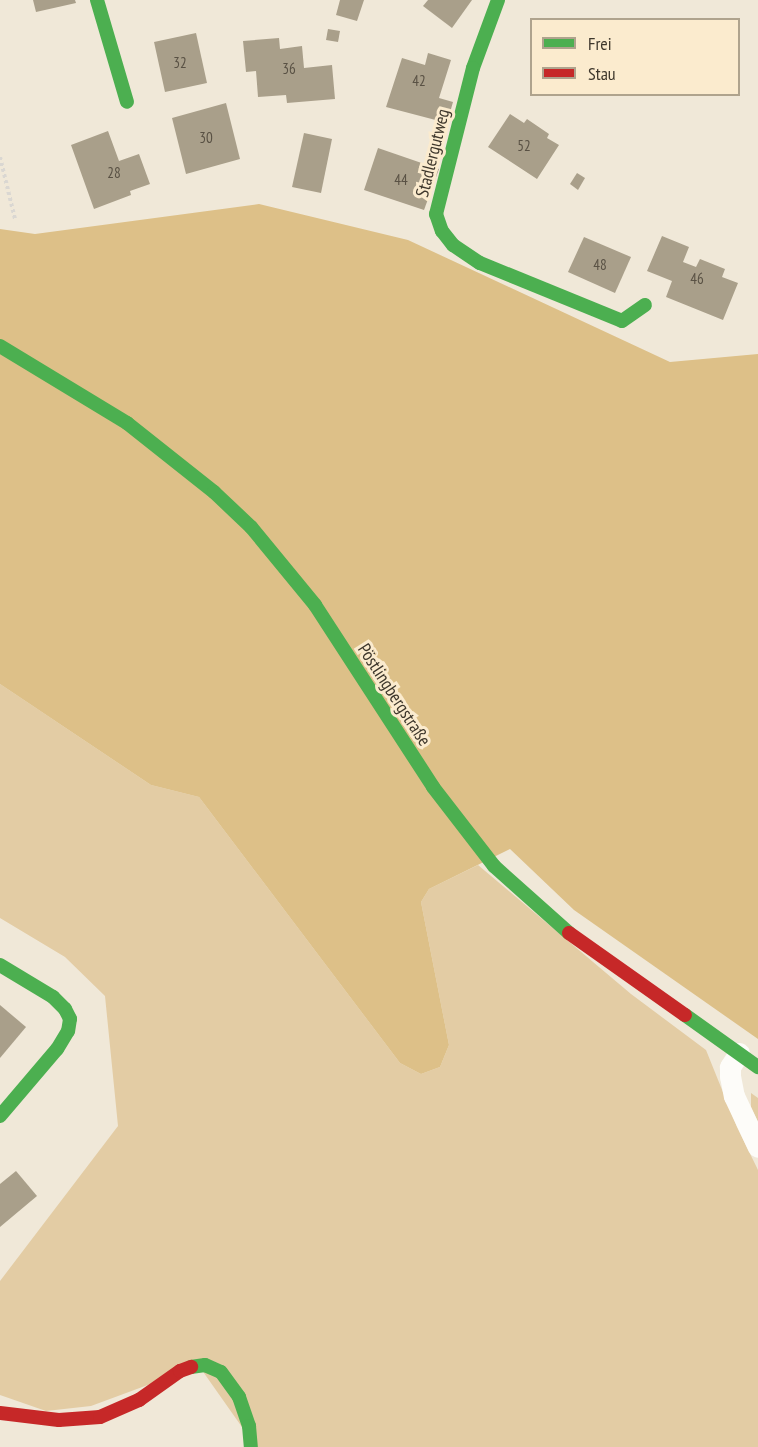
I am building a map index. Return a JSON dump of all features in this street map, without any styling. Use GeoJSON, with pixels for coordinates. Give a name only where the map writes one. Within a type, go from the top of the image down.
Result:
{"type":"FeatureCollection","features":[{"type":"Feature","properties":{"kind":"street"},"geometry":{"type":"LineString","coordinates":[[97,0],[128,102]]}},
{"type":"Feature","properties":{"kind":"street","name":"Stadlergutweg"},"geometry":{"type":"LineString","coordinates":[[498,0],[473,68],[436,214],[442,231],[453,245],[480,263],[622,321],[645,305]]}},
{"type":"Feature","properties":{"kind":"street","name":"Pöstlingbergstraße"},"geometry":{"type":"LineString","coordinates":[[0,346],[127,423],[174,459],[244,520],[315,605],[433,787],[494,866],[557,924],[758,1067]]}},
{"type":"Feature","properties":{"kind":"street"},"geometry":{"type":"LineString","coordinates":[[0,965],[53,997],[65,1009],[70,1019],[68,1031],[57,1049],[0,1116]]}},
{"type":"Feature","properties":{"kind":"street"},"geometry":{"type":"LineString","coordinates":[[739,1053],[730,1066],[734,1096],[758,1147]]}},
{"type":"Feature","properties":{"kind":"street"},"geometry":{"type":"LineString","coordinates":[[0,1413],[45,1420],[100,1417],[139,1400],[180,1371],[197,1365],[205,1365],[221,1372],[236,1391],[247,1416],[251,1447]]}},
{"type":"Feature","properties":{"kind":"path"},"geometry":{"type":"LineString","coordinates":[[0,157],[15,219]]}},
{"type":"Feature","properties":{"kind":"shaded area"},"geometry":{"type":"Polygon","coordinates":[[[259,204],[408,240],[670,362],[758,354],[758,1039],[574,910],[510,849],[429,889],[421,902],[449,1045],[440,1067],[421,1074],[400,1063],[199,797],[151,785],[0,684],[0,229],[35,234],[259,204]]]}},
{"type":"Feature","properties":{"kind":"shaded area"},"geometry":{"type":"Polygon","coordinates":[[[0,684],[151,785],[199,797],[400,1063],[421,1074],[440,1067],[449,1045],[421,902],[429,889],[478,865],[631,994],[706,1050],[737,1127],[758,1170],[758,1447],[256,1447],[199,1366],[91,1406],[46,1411],[0,1395],[0,1281],[118,1126],[105,996],[65,957],[0,918],[0,684]]]}},
{"type":"Feature","properties":{"kind":"shaded area"},"geometry":{"type":"Polygon","coordinates":[[[751,1093],[758,1098],[758,1122],[751,1107],[751,1093]]]}},
{"type":"Feature","properties":{"kind":"building"},"geometry":{"type":"Polygon","coordinates":[[[33,0],[75,0],[76,3],[36,12],[33,0]]]}},
{"type":"Feature","properties":{"kind":"building"},"geometry":{"type":"Polygon","coordinates":[[[340,0],[364,0],[357,21],[336,15],[340,0]]]}},
{"type":"Feature","properties":{"kind":"building"},"geometry":{"type":"Polygon","coordinates":[[[428,0],[472,0],[452,28],[423,6],[428,0]]]}},
{"type":"Feature","properties":{"kind":"building"},"geometry":{"type":"Polygon","coordinates":[[[328,29],[340,31],[338,42],[326,40],[328,29]]]}},
{"type":"Feature","properties":{"kind":"building"},"geometry":{"type":"Polygon","coordinates":[[[196,33],[207,83],[165,92],[154,42],[196,33]]]}},
{"type":"Feature","properties":{"kind":"building"},"geometry":{"type":"Polygon","coordinates":[[[279,38],[280,49],[302,46],[304,68],[332,65],[335,99],[287,103],[286,95],[258,97],[256,71],[246,72],[243,41],[279,38]]]}},
{"type":"Feature","properties":{"kind":"building"},"geometry":{"type":"Polygon","coordinates":[[[428,53],[451,60],[439,98],[453,102],[447,123],[386,107],[402,58],[425,65],[428,53]]]}},
{"type":"Feature","properties":{"kind":"building"},"geometry":{"type":"Polygon","coordinates":[[[226,103],[240,159],[186,174],[172,118],[226,103]]]}},
{"type":"Feature","properties":{"kind":"building"},"geometry":{"type":"Polygon","coordinates":[[[510,114],[524,123],[527,119],[549,134],[547,138],[559,145],[537,179],[488,147],[510,114]]]}},
{"type":"Feature","properties":{"kind":"building"},"geometry":{"type":"Polygon","coordinates":[[[108,131],[119,161],[139,154],[150,184],[130,191],[131,195],[94,209],[71,145],[108,131]]]}},
{"type":"Feature","properties":{"kind":"building"},"geometry":{"type":"Polygon","coordinates":[[[304,133],[332,139],[321,193],[292,187],[304,133]]]}},
{"type":"Feature","properties":{"kind":"building"},"geometry":{"type":"Polygon","coordinates":[[[378,148],[439,169],[424,210],[364,190],[378,148]]]}},
{"type":"Feature","properties":{"kind":"building"},"geometry":{"type":"Polygon","coordinates":[[[577,173],[585,178],[578,190],[570,184],[577,173]]]}},
{"type":"Feature","properties":{"kind":"building"},"geometry":{"type":"Polygon","coordinates":[[[662,236],[689,247],[683,262],[696,267],[700,259],[725,269],[722,277],[738,283],[723,320],[666,297],[672,281],[647,271],[662,236]]]}},
{"type":"Feature","properties":{"kind":"building"},"geometry":{"type":"Polygon","coordinates":[[[584,237],[631,257],[615,293],[568,272],[584,237]]]}},
{"type":"Feature","properties":{"kind":"building"},"geometry":{"type":"Polygon","coordinates":[[[0,1005],[26,1027],[0,1058],[0,1005]]]}},
{"type":"Feature","properties":{"kind":"building"},"geometry":{"type":"Polygon","coordinates":[[[16,1171],[37,1196],[0,1227],[0,1184],[16,1171]]]}},
{"type":"Feature","properties":{"kind":"traffic: fast"},"geometry":{"type":"LineString","coordinates":[[97,0],[127,102]]}},
{"type":"Feature","properties":{"kind":"traffic: fast"},"geometry":{"type":"LineString","coordinates":[[498,0],[473,68],[436,214],[442,231],[453,245],[480,263],[622,321],[645,305]]}},
{"type":"Feature","properties":{"kind":"traffic: fast"},"geometry":{"type":"LineString","coordinates":[[0,346],[127,423],[214,492],[251,527],[315,605],[433,787],[494,866],[569,933]]}},
{"type":"Feature","properties":{"kind":"traffic: fast"},"geometry":{"type":"LineString","coordinates":[[0,965],[53,997],[65,1009],[70,1019],[68,1031],[57,1049],[0,1116]]}},
{"type":"Feature","properties":{"kind":"traffic: fast"},"geometry":{"type":"LineString","coordinates":[[685,1015],[758,1067]]}},
{"type":"Feature","properties":{"kind":"traffic: fast"},"geometry":{"type":"LineString","coordinates":[[191,1367],[205,1365],[221,1372],[239,1397],[249,1426],[251,1447]]}},
{"type":"Feature","properties":{"kind":"traffic: jam"},"geometry":{"type":"LineString","coordinates":[[569,933],[685,1015]]}},
{"type":"Feature","properties":{"kind":"traffic: jam"},"geometry":{"type":"LineString","coordinates":[[0,1413],[59,1420],[100,1417],[139,1400],[180,1371],[191,1367]]}}]}
